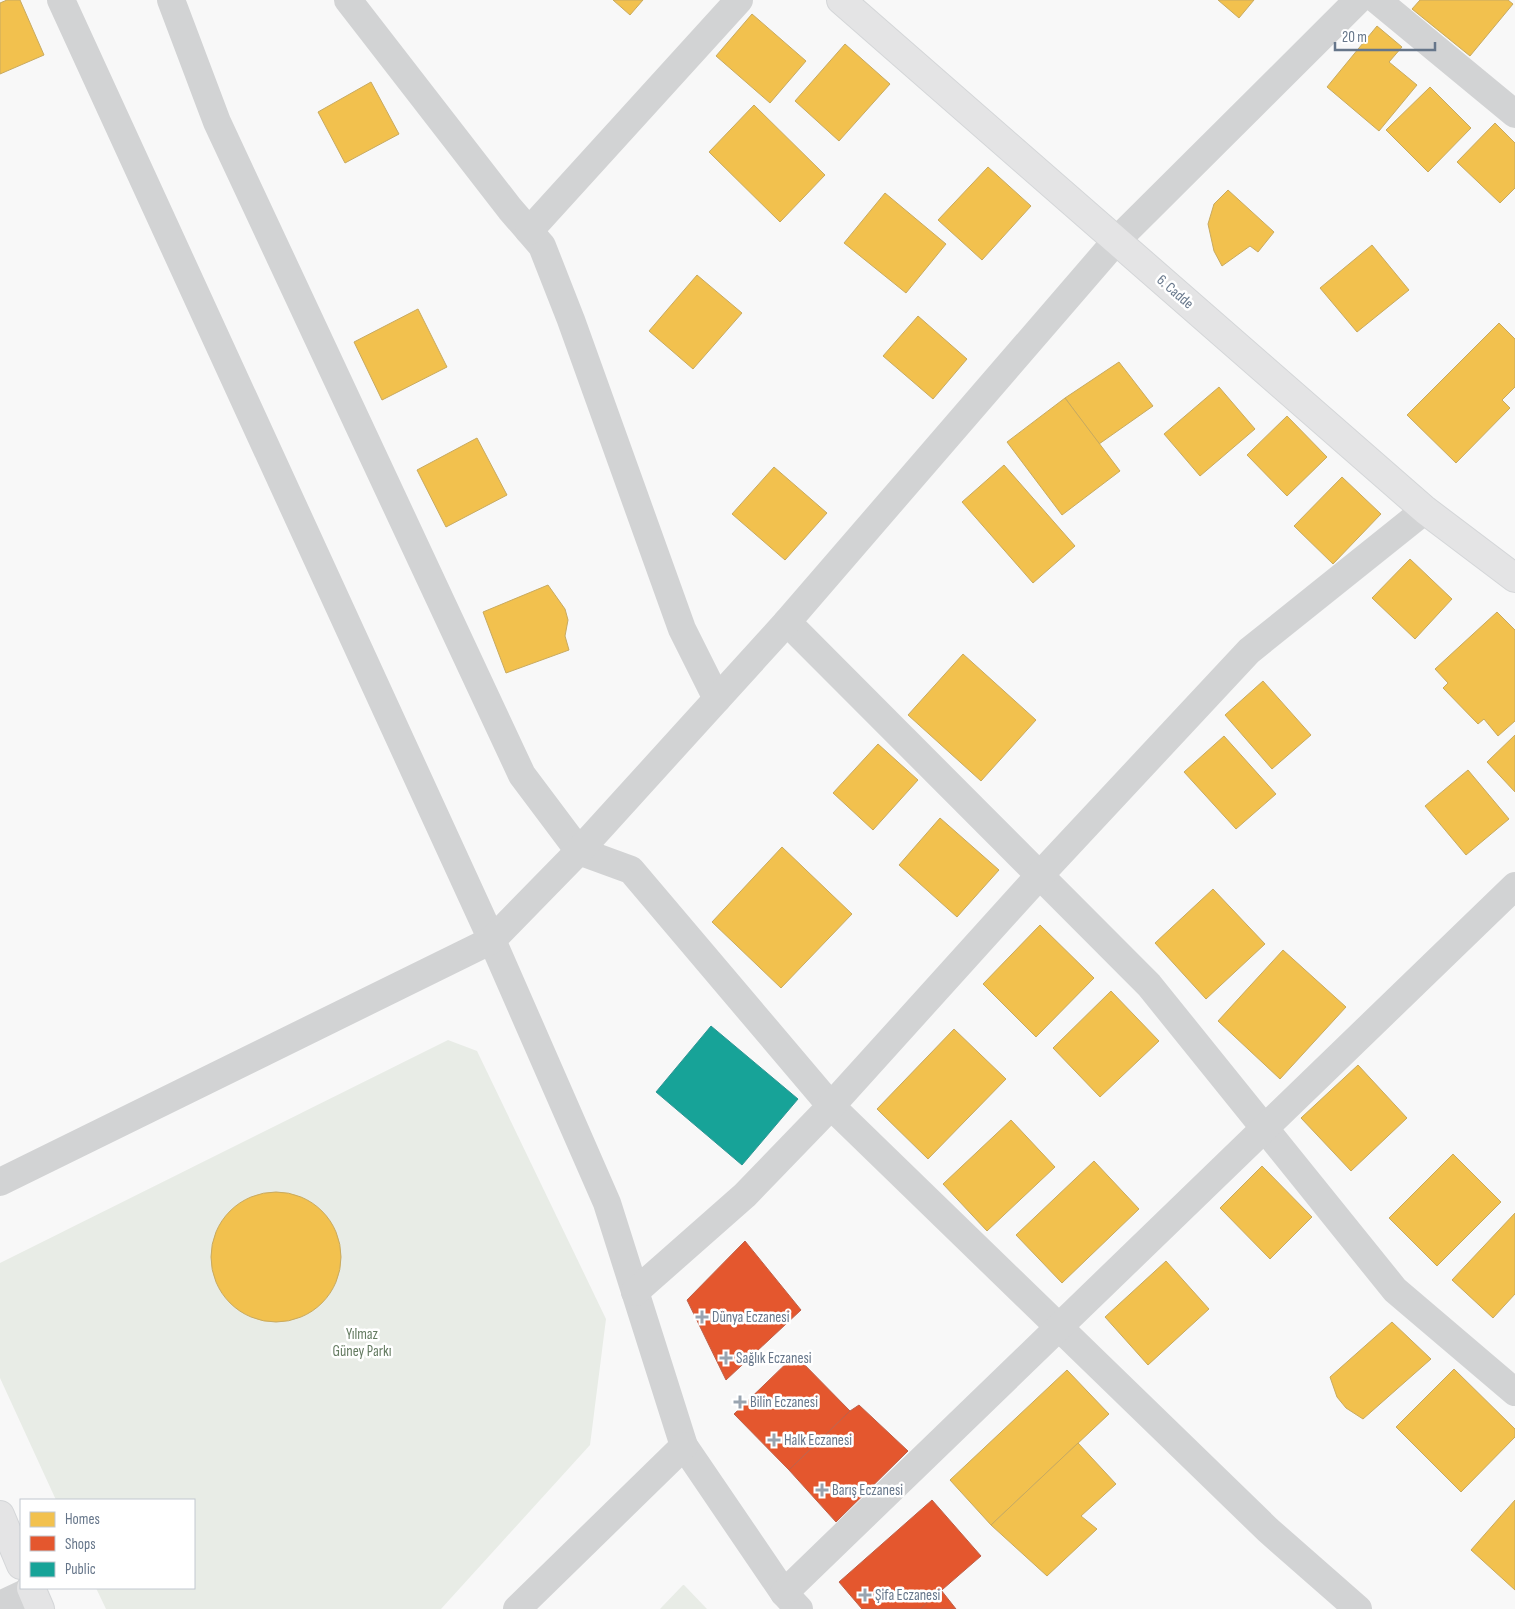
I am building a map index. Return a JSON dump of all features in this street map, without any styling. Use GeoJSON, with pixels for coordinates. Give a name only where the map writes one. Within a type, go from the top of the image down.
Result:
{"type":"FeatureCollection","features":[{"type":"Feature","properties":{"kind":"street"},"geometry":{"type":"LineString","coordinates":[[61,0],[492,940],[606,1203],[684,1446],[792,1601],[1058,1326],[1266,1129],[1515,886]]}},
{"type":"Feature","properties":{"kind":"street"},"geometry":{"type":"LineString","coordinates":[[171,0],[217,122],[522,775],[579,851],[630,870],[831,1106],[1268,1530],[1358,1609]]}},
{"type":"Feature","properties":{"kind":"street"},"geometry":{"type":"LineString","coordinates":[[348,0],[510,209],[542,246],[571,320],[682,629],[717,699]]}},
{"type":"Feature","properties":{"kind":"street"},"geometry":{"type":"LineString","coordinates":[[529,231],[739,0]]}},
{"type":"Feature","properties":{"kind":"street","name":"6. Cadde"},"geometry":{"type":"LineString","coordinates":[[841,0],[1425,510],[1515,578]]}},
{"type":"Feature","properties":{"kind":"street"},"geometry":{"type":"LineString","coordinates":[[0,1182],[492,940],[579,851],[787,622],[1116,240],[1358,0]]}},
{"type":"Feature","properties":{"kind":"street"},"geometry":{"type":"LineString","coordinates":[[1377,0],[1515,114]]}},
{"type":"Feature","properties":{"kind":"street"},"geometry":{"type":"LineString","coordinates":[[635,1292],[745,1195],[831,1106],[1039,876],[1249,651],[1425,510]]}},
{"type":"Feature","properties":{"kind":"street"},"geometry":{"type":"LineString","coordinates":[[787,622],[1148,985],[1395,1290],[1515,1392]]}},
{"type":"Feature","properties":{"kind":"street"},"geometry":{"type":"LineString","coordinates":[[517,1609],[684,1446]]}},
{"type":"Feature","properties":{"kind":"street"},"geometry":{"type":"LineString","coordinates":[[0,1515],[20,1563]]}},
{"type":"Feature","properties":{"kind":"street"},"geometry":{"type":"LineString","coordinates":[[0,1604],[34,1595]]}},
{"type":"Feature","properties":{"kind":"green space","name":"Yılmaz Güney Parkı"},"geometry":{"type":"Polygon","coordinates":[[[448,1040],[477,1051],[606,1319],[590,1445],[441,1609],[106,1609],[96,1589],[195,1589],[195,1499],[56,1499],[0,1378],[0,1263],[448,1040]]]}},
{"type":"Feature","properties":{"kind":"green space"},"geometry":{"type":"Polygon","coordinates":[[[684,1585],[707,1609],[660,1609],[684,1585]]]}},
{"type":"Feature","properties":{"kind":"building: Homes"},"geometry":{"type":"Polygon","coordinates":[[[7,0],[20,0],[44,55],[0,74],[0,3],[7,0]]]}},
{"type":"Feature","properties":{"kind":"building: Homes"},"geometry":{"type":"Polygon","coordinates":[[[613,0],[643,0],[630,15],[613,0]]]}},
{"type":"Feature","properties":{"kind":"building: Homes"},"geometry":{"type":"Polygon","coordinates":[[[1218,0],[1254,0],[1239,18],[1218,0]]]}},
{"type":"Feature","properties":{"kind":"building: Homes"},"geometry":{"type":"Polygon","coordinates":[[[1420,0],[1508,0],[1513,4],[1470,56],[1412,9],[1420,0]]]}},
{"type":"Feature","properties":{"kind":"building: Homes"},"geometry":{"type":"Polygon","coordinates":[[[752,14],[806,61],[770,103],[716,56],[752,14]]]}},
{"type":"Feature","properties":{"kind":"building: Homes"},"geometry":{"type":"Polygon","coordinates":[[[1377,26],[1402,47],[1389,62],[1417,85],[1379,131],[1327,87],[1377,26]]]}},
{"type":"Feature","properties":{"kind":"building: Homes"},"geometry":{"type":"Polygon","coordinates":[[[845,44],[890,84],[839,141],[795,101],[845,44]]]}},
{"type":"Feature","properties":{"kind":"building: Homes"},"geometry":{"type":"Polygon","coordinates":[[[371,82],[399,134],[345,163],[318,112],[371,82]]]}},
{"type":"Feature","properties":{"kind":"building: Homes"},"geometry":{"type":"Polygon","coordinates":[[[1430,87],[1471,128],[1428,172],[1386,130],[1430,87]]]}},
{"type":"Feature","properties":{"kind":"building: Homes"},"geometry":{"type":"Polygon","coordinates":[[[754,105],[825,175],[780,222],[709,152],[754,105]]]}},
{"type":"Feature","properties":{"kind":"building: Homes"},"geometry":{"type":"Polygon","coordinates":[[[1495,123],[1515,143],[1515,188],[1500,203],[1457,162],[1495,123]]]}},
{"type":"Feature","properties":{"kind":"building: Homes"},"geometry":{"type":"Polygon","coordinates":[[[988,167],[1031,206],[982,260],[938,220],[988,167]]]}},
{"type":"Feature","properties":{"kind":"building: Homes"},"geometry":{"type":"Polygon","coordinates":[[[1228,190],[1274,232],[1258,252],[1250,246],[1222,266],[1214,251],[1208,224],[1214,204],[1228,190]]]}},
{"type":"Feature","properties":{"kind":"building: Homes"},"geometry":{"type":"Polygon","coordinates":[[[885,193],[946,244],[906,293],[844,243],[885,193]]]}},
{"type":"Feature","properties":{"kind":"building: Homes"},"geometry":{"type":"Polygon","coordinates":[[[1372,245],[1409,290],[1357,332],[1320,288],[1372,245]]]}},
{"type":"Feature","properties":{"kind":"building: Homes"},"geometry":{"type":"Polygon","coordinates":[[[697,275],[742,313],[693,369],[649,331],[697,275]]]}},
{"type":"Feature","properties":{"kind":"building: Homes"},"geometry":{"type":"Polygon","coordinates":[[[418,309],[447,367],[382,400],[354,342],[418,309]]]}},
{"type":"Feature","properties":{"kind":"building: Homes"},"geometry":{"type":"Polygon","coordinates":[[[918,316],[967,359],[933,399],[883,356],[918,316]]]}},
{"type":"Feature","properties":{"kind":"building: Homes"},"geometry":{"type":"Polygon","coordinates":[[[1499,323],[1515,339],[1515,387],[1502,400],[1510,408],[1456,463],[1407,415],[1499,323]]]}},
{"type":"Feature","properties":{"kind":"building: Homes"},"geometry":{"type":"Polygon","coordinates":[[[1119,362],[1153,406],[1099,444],[1065,398],[1119,362]]]}},
{"type":"Feature","properties":{"kind":"building: Homes"},"geometry":{"type":"Polygon","coordinates":[[[1219,387],[1255,429],[1200,476],[1164,434],[1219,387]]]}},
{"type":"Feature","properties":{"kind":"building: Homes"},"geometry":{"type":"Polygon","coordinates":[[[1065,398],[1120,471],[1062,515],[1007,442],[1065,398]]]}},
{"type":"Feature","properties":{"kind":"building: Homes"},"geometry":{"type":"Polygon","coordinates":[[[1287,416],[1327,457],[1287,496],[1247,455],[1287,416]]]}},
{"type":"Feature","properties":{"kind":"building: Homes"},"geometry":{"type":"Polygon","coordinates":[[[477,438],[507,495],[446,527],[417,470],[477,438]]]}},
{"type":"Feature","properties":{"kind":"building: Homes"},"geometry":{"type":"Polygon","coordinates":[[[1004,465],[1075,546],[1033,583],[962,502],[1004,465]]]}},
{"type":"Feature","properties":{"kind":"building: Homes"},"geometry":{"type":"Polygon","coordinates":[[[774,467],[827,513],[785,560],[732,514],[774,467]]]}},
{"type":"Feature","properties":{"kind":"building: Homes"},"geometry":{"type":"Polygon","coordinates":[[[1342,477],[1381,514],[1333,564],[1294,526],[1342,477]]]}},
{"type":"Feature","properties":{"kind":"building: Homes"},"geometry":{"type":"Polygon","coordinates":[[[1410,559],[1452,599],[1415,639],[1372,598],[1410,559]]]}},
{"type":"Feature","properties":{"kind":"building: Homes"},"geometry":{"type":"Polygon","coordinates":[[[548,585],[565,609],[568,620],[565,636],[569,650],[506,673],[483,612],[548,585]]]}},
{"type":"Feature","properties":{"kind":"building: Homes"},"geometry":{"type":"Polygon","coordinates":[[[1497,612],[1515,630],[1515,721],[1498,736],[1484,719],[1478,724],[1443,688],[1448,683],[1435,669],[1497,612]]]}},
{"type":"Feature","properties":{"kind":"building: Homes"},"geometry":{"type":"Polygon","coordinates":[[[963,654],[1036,720],[981,781],[908,715],[963,654]]]}},
{"type":"Feature","properties":{"kind":"building: Homes"},"geometry":{"type":"Polygon","coordinates":[[[1263,681],[1311,735],[1272,769],[1225,715],[1263,681]]]}},
{"type":"Feature","properties":{"kind":"building: Homes"},"geometry":{"type":"Polygon","coordinates":[[[1515,735],[1515,792],[1487,762],[1515,735]]]}},
{"type":"Feature","properties":{"kind":"building: Homes"},"geometry":{"type":"Polygon","coordinates":[[[1224,736],[1276,794],[1236,829],[1184,772],[1224,736]]]}},
{"type":"Feature","properties":{"kind":"building: Homes"},"geometry":{"type":"Polygon","coordinates":[[[878,744],[918,780],[873,830],[833,793],[878,744]]]}},
{"type":"Feature","properties":{"kind":"building: Homes"},"geometry":{"type":"Polygon","coordinates":[[[1468,770],[1509,819],[1466,855],[1425,806],[1468,770]]]}},
{"type":"Feature","properties":{"kind":"building: Homes"},"geometry":{"type":"Polygon","coordinates":[[[940,818],[999,870],[957,917],[899,865],[940,818]]]}},
{"type":"Feature","properties":{"kind":"building: Homes"},"geometry":{"type":"Polygon","coordinates":[[[782,847],[852,914],[781,988],[712,922],[782,847]]]}},
{"type":"Feature","properties":{"kind":"building: Homes"},"geometry":{"type":"Polygon","coordinates":[[[1213,889],[1265,944],[1206,999],[1155,943],[1213,889]]]}},
{"type":"Feature","properties":{"kind":"building: Homes"},"geometry":{"type":"Polygon","coordinates":[[[1040,925],[1094,978],[1036,1037],[983,984],[1040,925]]]}},
{"type":"Feature","properties":{"kind":"building: Homes"},"geometry":{"type":"Polygon","coordinates":[[[1283,950],[1346,1007],[1280,1079],[1218,1021],[1283,950]]]}},
{"type":"Feature","properties":{"kind":"building: Homes"},"geometry":{"type":"Polygon","coordinates":[[[1111,991],[1159,1041],[1100,1097],[1053,1048],[1111,991]]]}},
{"type":"Feature","properties":{"kind":"building: Homes"},"geometry":{"type":"Polygon","coordinates":[[[954,1029],[1006,1079],[928,1159],[877,1109],[954,1029]]]}},
{"type":"Feature","properties":{"kind":"building: Homes"},"geometry":{"type":"Polygon","coordinates":[[[1358,1065],[1407,1118],[1351,1171],[1301,1118],[1358,1065]]]}},
{"type":"Feature","properties":{"kind":"building: Homes"},"geometry":{"type":"Polygon","coordinates":[[[1011,1120],[1055,1167],[987,1231],[943,1184],[1011,1120]]]}},
{"type":"Feature","properties":{"kind":"building: Homes"},"geometry":{"type":"Polygon","coordinates":[[[1453,1154],[1501,1202],[1437,1266],[1389,1218],[1453,1154]]]}},
{"type":"Feature","properties":{"kind":"building: Homes"},"geometry":{"type":"Polygon","coordinates":[[[1094,1161],[1139,1209],[1062,1283],[1016,1235],[1094,1161]]]}},
{"type":"Feature","properties":{"kind":"building: Homes"},"geometry":{"type":"Polygon","coordinates":[[[1262,1166],[1312,1217],[1270,1259],[1220,1208],[1262,1166]]]}},
{"type":"Feature","properties":{"kind":"building: Homes"},"geometry":{"type":"Polygon","coordinates":[[[276,1192],[289,1193],[301,1197],[322,1211],[336,1232],[340,1244],[340,1270],[336,1282],[322,1303],[301,1317],[289,1321],[276,1322],[263,1321],[251,1317],[230,1303],[216,1282],[212,1270],[211,1257],[212,1244],[216,1232],[230,1211],[251,1197],[263,1193],[276,1192]]]}},
{"type":"Feature","properties":{"kind":"building: Homes"},"geometry":{"type":"Polygon","coordinates":[[[1515,1213],[1515,1294],[1493,1318],[1452,1280],[1515,1213]]]}},
{"type":"Feature","properties":{"kind":"building: Homes"},"geometry":{"type":"Polygon","coordinates":[[[1166,1261],[1209,1309],[1148,1365],[1105,1317],[1166,1261]]]}},
{"type":"Feature","properties":{"kind":"building: Homes"},"geometry":{"type":"Polygon","coordinates":[[[1392,1322],[1431,1359],[1363,1419],[1346,1408],[1337,1397],[1330,1377],[1392,1322]]]}},
{"type":"Feature","properties":{"kind":"building: Homes"},"geometry":{"type":"Polygon","coordinates":[[[1454,1369],[1515,1429],[1515,1437],[1461,1492],[1396,1427],[1454,1369]]]}},
{"type":"Feature","properties":{"kind":"building: Homes"},"geometry":{"type":"Polygon","coordinates":[[[1067,1370],[1109,1414],[991,1525],[950,1480],[1067,1370]]]}},
{"type":"Feature","properties":{"kind":"building: Homes"},"geometry":{"type":"Polygon","coordinates":[[[1078,1443],[1116,1484],[1081,1516],[1097,1529],[1047,1576],[991,1525],[1078,1443]]]}},
{"type":"Feature","properties":{"kind":"building: Homes"},"geometry":{"type":"Polygon","coordinates":[[[1515,1500],[1515,1590],[1471,1550],[1515,1500]]]}},
{"type":"Feature","properties":{"kind":"building: Shops"},"geometry":{"type":"Polygon","coordinates":[[[745,1241],[801,1310],[726,1380],[687,1300],[745,1241]]]}},
{"type":"Feature","properties":{"kind":"building: Shops"},"geometry":{"type":"Polygon","coordinates":[[[795,1355],[850,1411],[789,1470],[734,1414],[795,1355]]]}},
{"type":"Feature","properties":{"kind":"building: Shops"},"geometry":{"type":"Polygon","coordinates":[[[859,1405],[908,1451],[836,1522],[789,1470],[850,1411],[859,1405]]]}},
{"type":"Feature","properties":{"kind":"building: Shops"},"geometry":{"type":"Polygon","coordinates":[[[932,1500],[981,1556],[920,1609],[862,1609],[839,1582],[932,1500]]]}},
{"type":"Feature","properties":{"kind":"building: Shops"},"geometry":{"type":"Polygon","coordinates":[[[941,1590],[956,1609],[920,1609],[941,1590]]]}},
{"type":"Feature","properties":{"kind":"building: Public"},"geometry":{"type":"Polygon","coordinates":[[[711,1026],[798,1099],[742,1165],[656,1092],[711,1026]]]}},
{"type":"Feature","properties":{"kind":"place","name":"Dünya Eczanesi"},"geometry":{"type":"Point","coordinates":[702,1317]}},
{"type":"Feature","properties":{"kind":"place","name":"Sağlık Eczanesi"},"geometry":{"type":"Point","coordinates":[726,1358]}},
{"type":"Feature","properties":{"kind":"place","name":"Bilin Eczanesi"},"geometry":{"type":"Point","coordinates":[740,1402]}},
{"type":"Feature","properties":{"kind":"place","name":"Halk Eczanesi"},"geometry":{"type":"Point","coordinates":[774,1440]}},
{"type":"Feature","properties":{"kind":"place","name":"Barış Eczanesi"},"geometry":{"type":"Point","coordinates":[822,1490]}},
{"type":"Feature","properties":{"kind":"place","name":"Şifa Eczanesi"},"geometry":{"type":"Point","coordinates":[865,1595]}}]}
